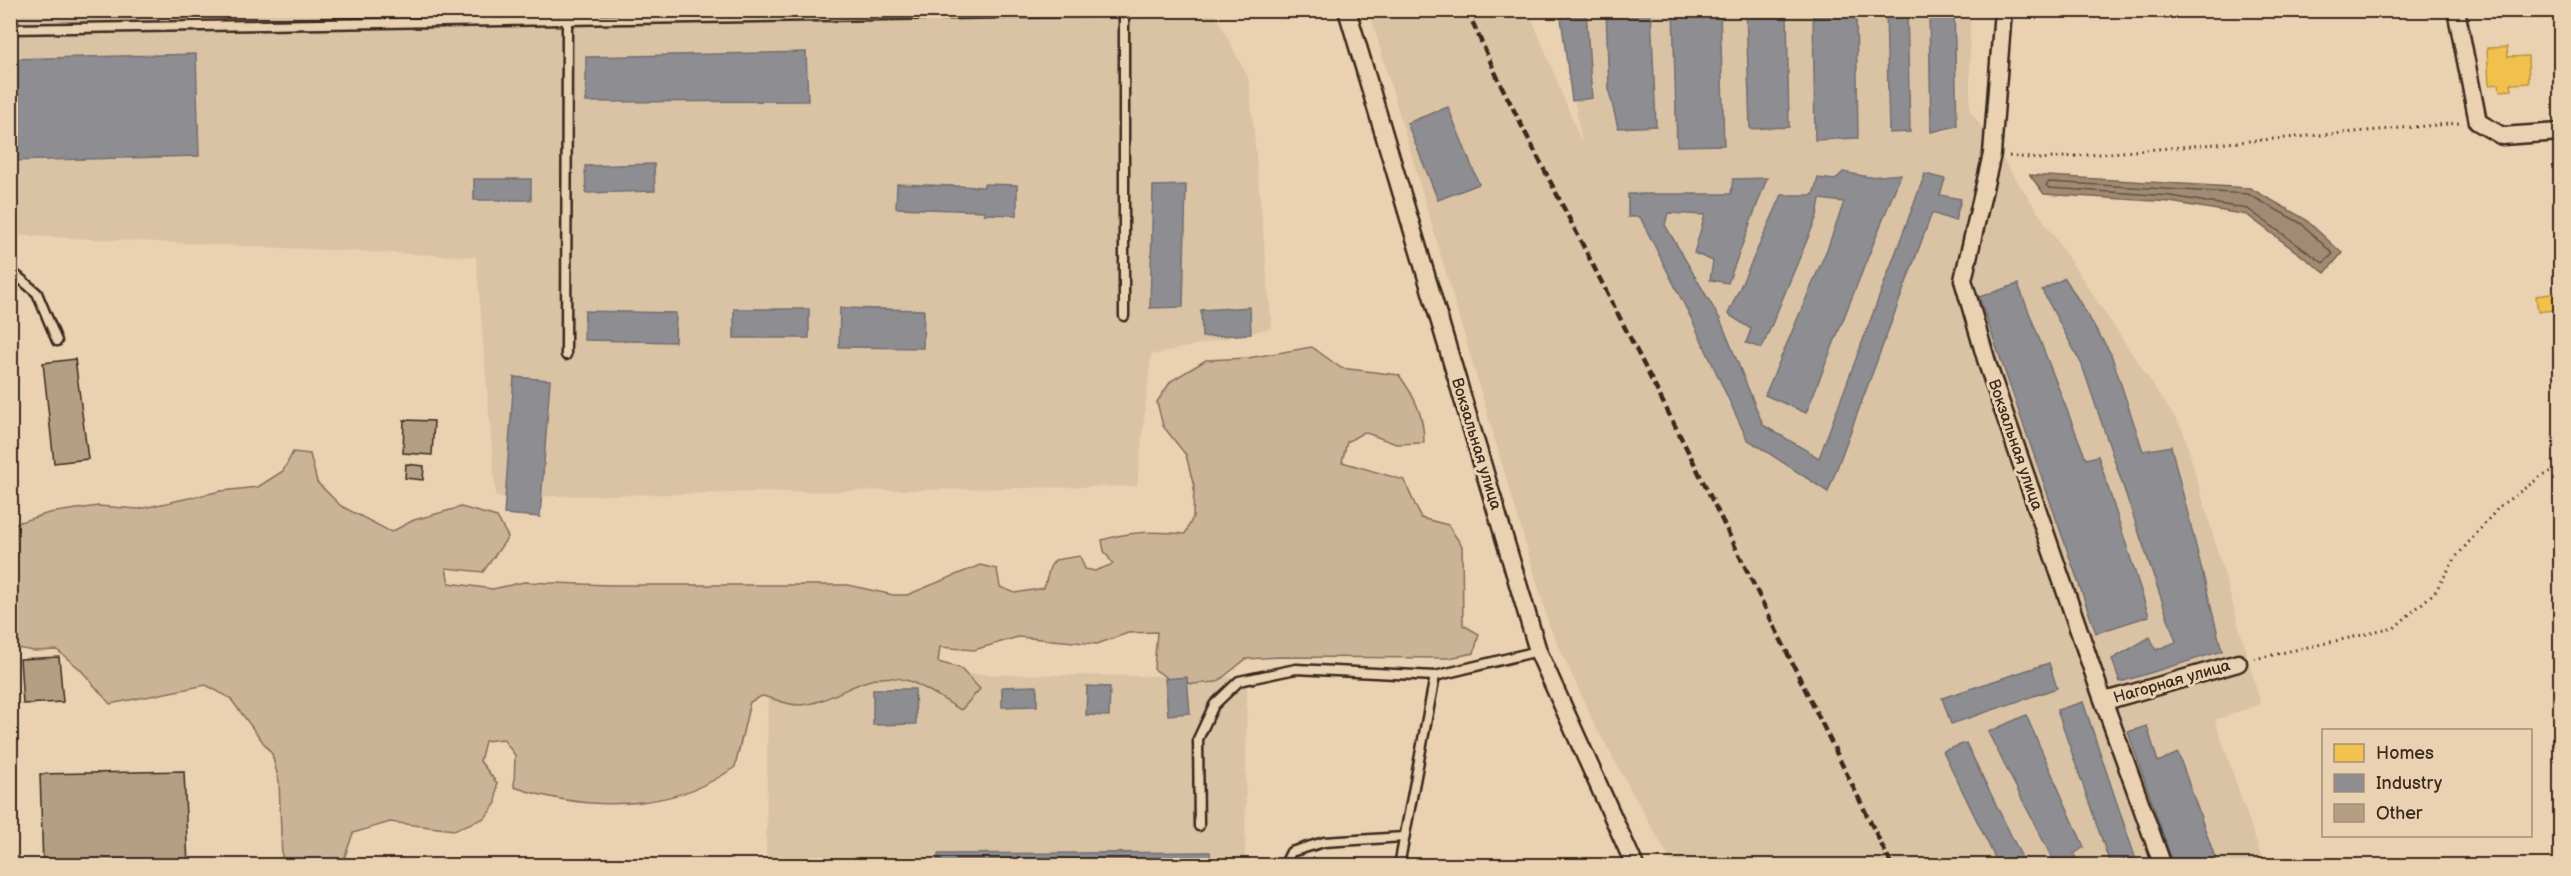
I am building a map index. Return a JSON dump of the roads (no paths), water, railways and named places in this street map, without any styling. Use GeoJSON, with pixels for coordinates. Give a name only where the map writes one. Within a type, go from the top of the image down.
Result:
{"type":"FeatureCollection","features":[{"type":"Feature","properties":{"kind":"street","name":"Вокзальная улица"},"geometry":{"type":"LineString","coordinates":[[1347,10],[1538,651],[1635,866]]}},
{"type":"Feature","properties":{"kind":"street","name":"Вокзальная улица"},"geometry":{"type":"LineString","coordinates":[[2003,10],[1992,154],[1963,280],[1988,366],[2163,866]]}},
{"type":"Feature","properties":{"kind":"street"},"geometry":{"type":"LineString","coordinates":[[2456,10],[2478,122],[2502,136],[2560,132]]}},
{"type":"Feature","properties":{"kind":"street","name":"Нагорная улица"},"geometry":{"type":"LineString","coordinates":[[2105,701],[2238,663]]}},
{"type":"Feature","properties":{"kind":"lane"},"geometry":{"type":"LineString","coordinates":[[10,29],[567,22],[1190,10]]}},
{"type":"Feature","properties":{"kind":"lane"},"geometry":{"type":"LineString","coordinates":[[1124,13],[1124,316]]}},
{"type":"Feature","properties":{"kind":"lane"},"geometry":{"type":"LineString","coordinates":[[566,355],[567,22]]}},
{"type":"Feature","properties":{"kind":"lane"},"geometry":{"type":"LineString","coordinates":[[10,270],[37,293],[57,341]]}},
{"type":"Feature","properties":{"kind":"lane"},"geometry":{"type":"LineString","coordinates":[[1199,826],[1198,740],[1214,705],[1239,681],[1296,669],[1435,676],[1538,651]]}},
{"type":"Feature","properties":{"kind":"lane"},"geometry":{"type":"LineString","coordinates":[[1399,866],[1435,676]]}},
{"type":"Feature","properties":{"kind":"lane"},"geometry":{"type":"LineString","coordinates":[[1284,866],[1292,852],[1324,842],[1404,837]]}},
{"type":"Feature","properties":{"kind":"water"},"geometry":{"type":"Polygon","coordinates":[[[2030,175],[2250,188],[2305,219],[2342,253],[2325,273],[2247,215],[2170,202],[2044,194],[2030,175]]]}},
{"type":"Feature","properties":{"kind":"railway"},"geometry":{"type":"LineString","coordinates":[[1467,10],[1500,83],[1693,461],[1892,866]]}}]}
